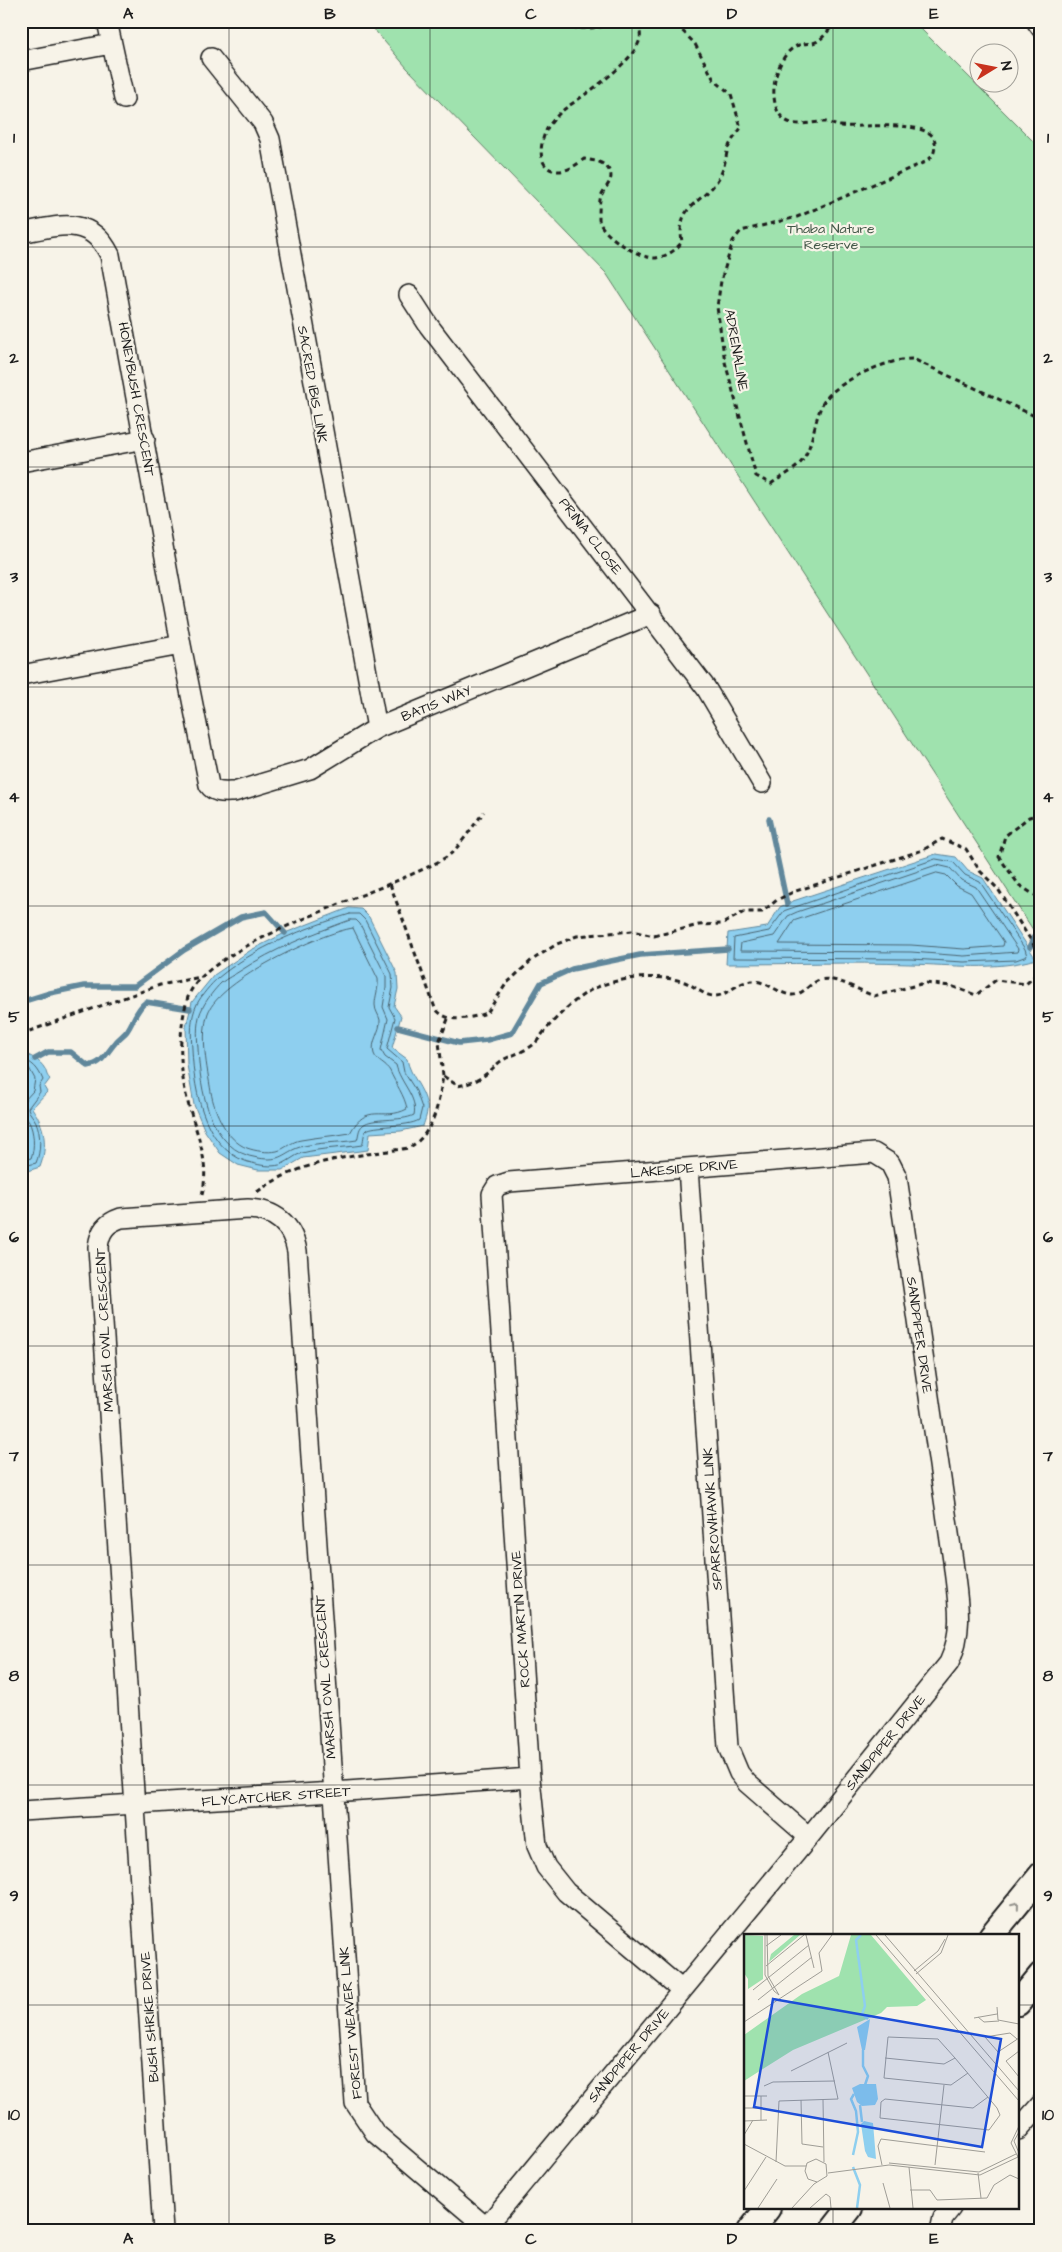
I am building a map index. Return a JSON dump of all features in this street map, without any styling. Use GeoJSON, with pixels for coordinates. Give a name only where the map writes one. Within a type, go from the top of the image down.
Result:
{"type":"FeatureCollection","features":[{"type":"Feature","properties":{"kind":"main road"},"geometry":{"type":"LineString","coordinates":[[993,1934],[1041,1875]]}},
{"type":"Feature","properties":{"kind":"main road"},"geometry":{"type":"LineString","coordinates":[[1020,2001],[1041,1975]]}},
{"type":"Feature","properties":{"kind":"main road"},"geometry":{"type":"LineString","coordinates":[[750,2231],[766,2210]]}},
{"type":"Feature","properties":{"kind":"main road"},"geometry":{"type":"LineString","coordinates":[[832,2231],[848,2210]]}},
{"type":"Feature","properties":{"kind":"street"},"geometry":{"type":"LineString","coordinates":[[107,21],[124,99]]}},
{"type":"Feature","properties":{"kind":"street"},"geometry":{"type":"LineString","coordinates":[[1036,21],[1041,28]]}},
{"type":"Feature","properties":{"kind":"street"},"geometry":{"type":"LineString","coordinates":[[21,61],[111,44]]}},
{"type":"Feature","properties":{"kind":"street","name":"SACRED IBIS LINK"},"geometry":{"type":"LineString","coordinates":[[211,58],[257,115],[270,139],[377,728]]}},
{"type":"Feature","properties":{"kind":"street","name":"HONEYBUSH CRESCENT"},"geometry":{"type":"LineString","coordinates":[[21,233],[68,225],[77,226],[92,232],[105,245],[112,262],[181,644],[210,785],[213,790],[222,792]]}},
{"type":"Feature","properties":{"kind":"street","name":"PRINIA CLOSE"},"geometry":{"type":"LineString","coordinates":[[409,295],[429,326],[706,688],[762,784]]}},
{"type":"Feature","properties":{"kind":"street"},"geometry":{"type":"LineString","coordinates":[[21,462],[145,439]]}},
{"type":"Feature","properties":{"kind":"street","name":"BATIS WAY"},"geometry":{"type":"LineString","coordinates":[[222,792],[234,792],[310,769],[377,728],[651,614]]}},
{"type":"Feature","properties":{"kind":"street"},"geometry":{"type":"LineString","coordinates":[[21,675],[181,644]]}},
{"type":"Feature","properties":{"kind":"street","name":"LAKESIDE DRIVE"},"geometry":{"type":"LineString","coordinates":[[497,1186],[508,1182],[871,1152]]}},
{"type":"Feature","properties":{"kind":"street","name":"SANDPIPER DRIVE"},"geometry":{"type":"LineString","coordinates":[[485,2229],[809,1837],[949,1663],[955,1651],[960,1628],[953,1561],[897,1177],[890,1163],[878,1154],[871,1152]]}},
{"type":"Feature","properties":{"kind":"street","name":"SPARROWHAWK LINK"},"geometry":{"type":"LineString","coordinates":[[688,1168],[728,1747],[738,1773],[809,1837]]}},
{"type":"Feature","properties":{"kind":"street","name":"ROCK MARTIN DRIVE"},"geometry":{"type":"LineString","coordinates":[[497,1186],[492,1194],[492,1206],[530,1778],[538,1846],[546,1867],[566,1892],[682,1990]]}},
{"type":"Feature","properties":{"kind":"street","name":"MARSH OWL CRESCENT"},"geometry":{"type":"LineString","coordinates":[[135,1804],[99,1236],[105,1227],[121,1218],[242,1209],[259,1209],[277,1216],[291,1231],[297,1251],[333,1792]]}},
{"type":"Feature","properties":{"kind":"street","name":"FLYCATCHER STREET"},"geometry":{"type":"LineString","coordinates":[[21,1811],[530,1778]]}},
{"type":"Feature","properties":{"kind":"street","name":"FOREST WEAVER LINK"},"geometry":{"type":"LineString","coordinates":[[333,1792],[355,2103],[375,2133],[485,2229]]}},
{"type":"Feature","properties":{"kind":"street","name":"BUSH SHRIKE DRIVE"},"geometry":{"type":"LineString","coordinates":[[135,1804],[164,2231]]}},
{"type":"Feature","properties":{"kind":"street"},"geometry":{"type":"LineString","coordinates":[[1020,2128],[1041,2104]]}},
{"type":"Feature","properties":{"kind":"street"},"geometry":{"type":"LineString","coordinates":[[940,2231],[943,2218],[949,2210]]}},
{"type":"Feature","properties":{"kind":"path"},"geometry":{"type":"LineString","coordinates":[[555,21],[570,28],[597,28],[626,21],[631,23],[638,31],[640,37],[634,54],[586,95],[565,108],[548,127],[540,142],[542,158],[550,169],[558,172],[571,169],[584,159],[601,161],[609,170],[611,176],[609,184],[600,197],[599,221],[607,232],[629,249],[640,256],[655,258],[668,254],[682,242],[680,230],[685,216],[693,203],[717,182],[726,165],[728,150],[741,128],[731,94],[714,80],[695,44],[673,21]]}},
{"type":"Feature","properties":{"kind":"path","name":"ADRENALINE"},"geometry":{"type":"LineString","coordinates":[[835,21],[817,42],[797,45],[785,56],[777,71],[774,95],[780,115],[786,121],[803,124],[827,122],[840,126],[893,126],[923,130],[935,138],[935,151],[931,158],[925,162],[873,186],[797,217],[741,231],[733,241],[721,281],[717,307],[725,362],[756,476],[771,484],[794,471],[805,457],[821,405],[828,396],[842,383],[900,358],[913,359],[1041,419]]}},
{"type":"Feature","properties":{"kind":"path"},"geometry":{"type":"LineString","coordinates":[[197,1212],[203,1191],[205,1166],[200,1138],[187,1098],[182,1055],[182,1022],[189,995],[202,976],[236,953],[301,919],[390,884],[449,855],[484,812]]}},
{"type":"Feature","properties":{"kind":"path"},"geometry":{"type":"LineString","coordinates":[[1041,814],[1029,817],[1005,836],[999,857],[1018,885],[1041,899]]}},
{"type":"Feature","properties":{"kind":"path"},"geometry":{"type":"LineString","coordinates":[[390,884],[435,1008],[441,1016],[448,1019],[487,1014],[506,984],[532,960],[557,944],[577,936],[632,931],[654,936],[699,924],[722,924],[744,912],[762,912],[777,900],[793,892],[923,850],[942,839],[966,850],[980,871],[998,889],[1041,956]]}},
{"type":"Feature","properties":{"kind":"path"},"geometry":{"type":"LineString","coordinates":[[442,1076],[458,1086],[471,1083],[485,1075],[502,1060],[533,1045],[566,1009],[591,990],[610,983],[648,978],[670,978],[688,984],[708,996],[726,993],[738,984],[753,981],[767,984],[791,995],[798,995],[818,980],[831,980],[851,985],[874,996],[925,983],[950,986],[976,995],[996,980],[1008,980],[1026,984],[1041,970]]}},
{"type":"Feature","properties":{"kind":"path"},"geometry":{"type":"LineString","coordinates":[[21,1034],[160,985],[202,976]]}},
{"type":"Feature","properties":{"kind":"path"},"geometry":{"type":"LineString","coordinates":[[242,1209],[257,1192],[277,1178],[301,1167],[325,1161],[408,1148],[416,1144],[428,1130],[438,1104],[442,1076],[439,1042],[448,1019]]}},
{"type":"Feature","properties":{"kind":"green space","name":"Thaba Nature Reserve"},"geometry":{"type":"Polygon","coordinates":[[[367,21],[913,21],[970,78],[970,92],[984,92],[1041,149],[1041,942],[606,273],[407,68],[367,21]]]}},
{"type":"Feature","properties":{"kind":"water"},"geometry":{"type":"Polygon","coordinates":[[[936,854],[956,857],[968,871],[983,878],[1036,959],[1021,963],[989,966],[864,963],[726,964],[728,933],[767,927],[780,907],[793,901],[936,854]]]}},
{"type":"Feature","properties":{"kind":"water"},"geometry":{"type":"Polygon","coordinates":[[[349,908],[361,909],[369,917],[397,973],[398,989],[394,1006],[401,1016],[392,1048],[407,1059],[423,1093],[427,1108],[423,1126],[401,1131],[370,1133],[368,1150],[303,1158],[282,1170],[258,1170],[238,1165],[220,1153],[205,1131],[194,1105],[187,1065],[186,1027],[192,1002],[214,975],[251,950],[285,933],[349,908]]]}},
{"type":"Feature","properties":{"kind":"water"},"geometry":{"type":"Polygon","coordinates":[[[21,1053],[38,1061],[50,1079],[44,1087],[47,1092],[32,1108],[40,1122],[44,1136],[44,1151],[40,1167],[21,1173],[21,1053]]]}},
{"type":"Feature","properties":{"kind":"waterway"},"geometry":{"type":"LineString","coordinates":[[769,819],[787,904]]}},
{"type":"Feature","properties":{"kind":"waterway"},"geometry":{"type":"LineString","coordinates":[[21,1002],[50,993],[84,986],[135,986],[184,950],[241,917],[266,912],[285,933]]}},
{"type":"Feature","properties":{"kind":"waterway"},"geometry":{"type":"LineString","coordinates":[[1030,947],[1041,925]]}},
{"type":"Feature","properties":{"kind":"waterway"},"geometry":{"type":"LineString","coordinates":[[398,1027],[459,1043],[487,1040],[512,1033],[541,983],[572,969],[640,955],[728,949]]}},
{"type":"Feature","properties":{"kind":"waterway"},"geometry":{"type":"LineString","coordinates":[[35,1059],[48,1052],[71,1052],[88,1066],[93,1065],[98,1063],[126,1032],[137,1012],[146,1002],[190,1009]]}}]}
